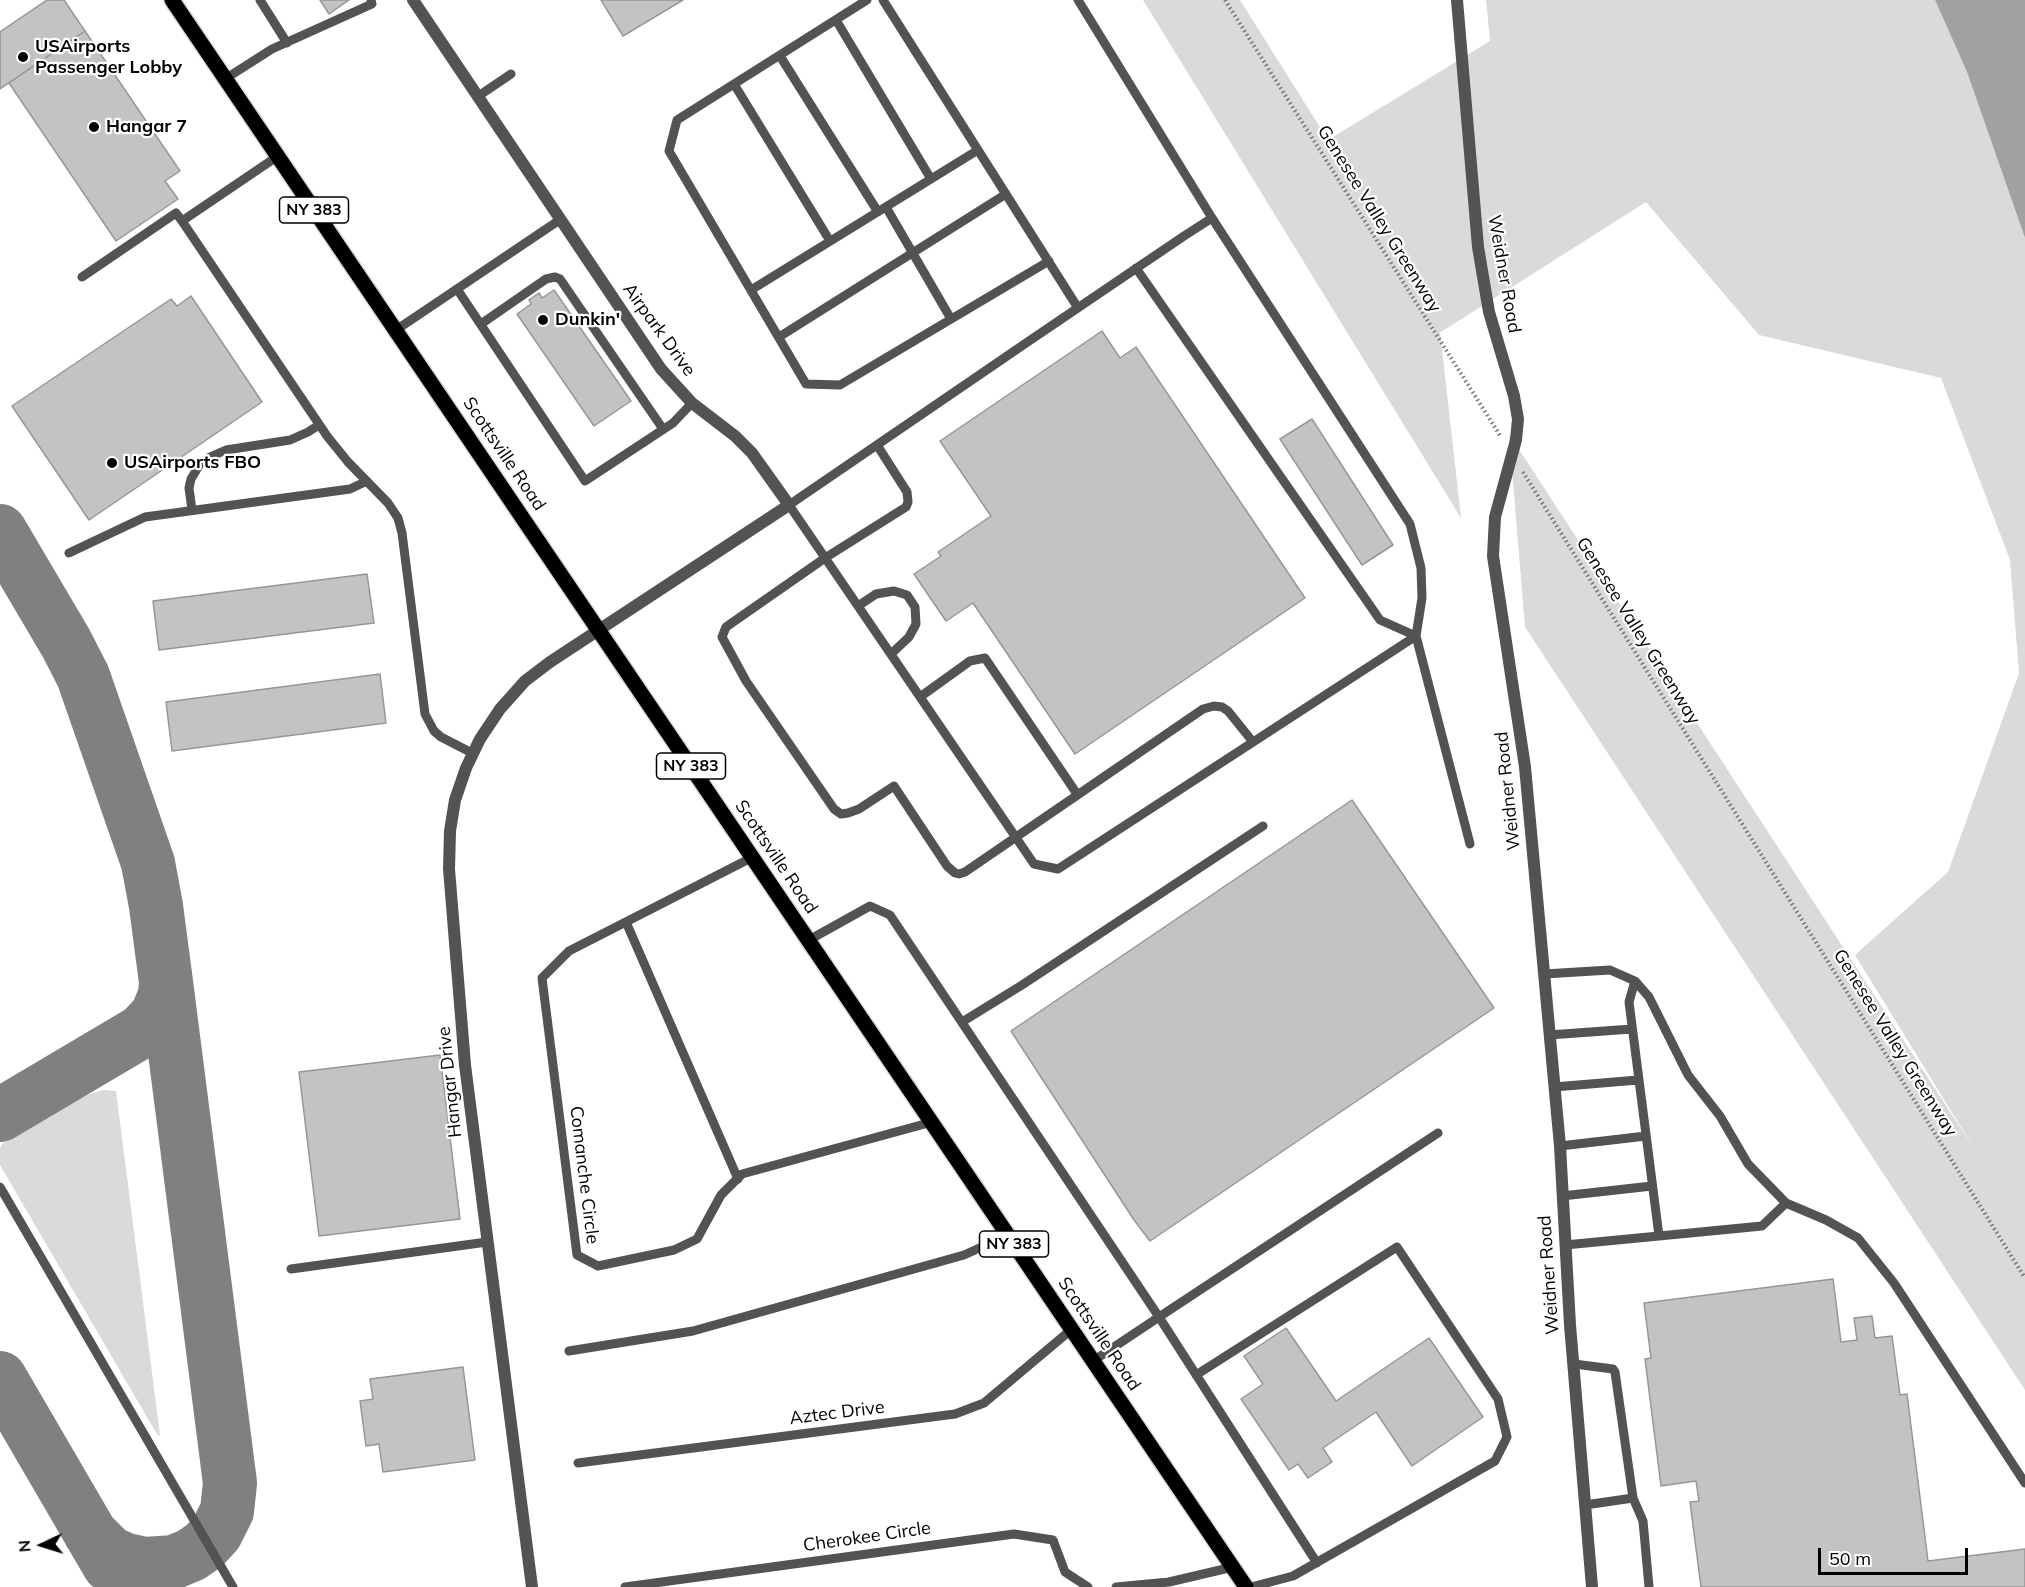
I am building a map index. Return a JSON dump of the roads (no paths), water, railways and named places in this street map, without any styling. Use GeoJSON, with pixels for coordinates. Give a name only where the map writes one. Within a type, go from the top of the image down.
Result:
{"type":"FeatureCollection","features":[{"type":"Feature","properties":{"kind":"main road","name":"Scottsville Road"},"geometry":{"type":"LineString","coordinates":[[172,0],[1246,1587]]}},
{"type":"Feature","properties":{"kind":"street","name":"Airpark Drive"},"geometry":{"type":"LineString","coordinates":[[413,0],[670,381],[692,403],[745,445],[789,506]]}},
{"type":"Feature","properties":{"kind":"street","name":"Weidner Road"},"geometry":{"type":"LineString","coordinates":[[1457,0],[1478,247],[1493,326],[1516,407],[1517,430],[1495,517],[1492,556],[1525,767],[1560,1146],[1565,1245],[1592,1587]]}},
{"type":"Feature","properties":{"kind":"street"},"geometry":{"type":"LineString","coordinates":[[600,630],[789,506]]}},
{"type":"Feature","properties":{"kind":"street","name":"Hangar Drive"},"geometry":{"type":"LineString","coordinates":[[531,1587],[465,1065],[449,869],[452,816],[460,783],[472,753],[500,709],[525,681],[600,630]]}},
{"type":"Feature","properties":{"kind":"lane"},"geometry":{"type":"LineString","coordinates":[[260,0],[287,43]]}},
{"type":"Feature","properties":{"kind":"lane"},"geometry":{"type":"LineString","coordinates":[[225,79],[272,49],[372,4],[371,0]]}},
{"type":"Feature","properties":{"kind":"lane"},"geometry":{"type":"LineString","coordinates":[[867,0],[677,120],[669,152],[807,384],[840,385],[1049,261]]}},
{"type":"Feature","properties":{"kind":"lane"},"geometry":{"type":"LineString","coordinates":[[883,0],[1078,308]]}},
{"type":"Feature","properties":{"kind":"lane"},"geometry":{"type":"LineString","coordinates":[[1078,0],[1212,218],[1410,524],[1421,568],[1422,598],[1416,636],[1470,844]]}},
{"type":"Feature","properties":{"kind":"lane"},"geometry":{"type":"LineString","coordinates":[[836,20],[931,179]]}},
{"type":"Feature","properties":{"kind":"lane"},"geometry":{"type":"LineString","coordinates":[[780,56],[913,253],[951,319]]}},
{"type":"Feature","properties":{"kind":"lane"},"geometry":{"type":"LineString","coordinates":[[477,97],[511,74]]}},
{"type":"Feature","properties":{"kind":"lane"},"geometry":{"type":"LineString","coordinates":[[734,84],[830,241]]}},
{"type":"Feature","properties":{"kind":"lane"},"geometry":{"type":"LineString","coordinates":[[751,290],[978,150]]}},
{"type":"Feature","properties":{"kind":"lane"},"geometry":{"type":"LineString","coordinates":[[182,221],[278,156]]}},
{"type":"Feature","properties":{"kind":"lane"},"geometry":{"type":"LineString","coordinates":[[779,337],[1006,194]]}},
{"type":"Feature","properties":{"kind":"lane"},"geometry":{"type":"LineString","coordinates":[[82,277],[176,213],[319,424],[348,462],[388,503],[400,525],[425,714],[434,731],[441,737],[472,753]]}},
{"type":"Feature","properties":{"kind":"lane"},"geometry":{"type":"LineString","coordinates":[[1212,218],[789,506],[1034,864],[1058,869],[1416,636]]}},
{"type":"Feature","properties":{"kind":"lane"},"geometry":{"type":"LineString","coordinates":[[396,330],[561,219]]}},
{"type":"Feature","properties":{"kind":"lane"},"geometry":{"type":"LineString","coordinates":[[1136,268],[1380,620],[1416,636]]}},
{"type":"Feature","properties":{"kind":"lane"},"geometry":{"type":"LineString","coordinates":[[481,324],[546,279],[555,277],[560,279],[663,429]]}},
{"type":"Feature","properties":{"kind":"lane"},"geometry":{"type":"LineString","coordinates":[[457,289],[585,482],[680,417],[692,403]]}},
{"type":"Feature","properties":{"kind":"lane"},"geometry":{"type":"LineString","coordinates":[[192,510],[189,488],[191,479],[200,465],[210,457],[233,448],[290,440],[319,424]]}},
{"type":"Feature","properties":{"kind":"lane"},"geometry":{"type":"LineString","coordinates":[[877,445],[907,492],[906,507],[825,558],[726,627],[722,637],[746,681],[834,809],[841,814],[859,809],[894,786],[947,866],[959,874],[1203,710],[1214,706],[1222,707],[1228,711],[1253,742]]}},
{"type":"Feature","properties":{"kind":"lane"},"geometry":{"type":"LineString","coordinates":[[69,553],[136,520],[153,515],[357,488],[367,481]]}},
{"type":"Feature","properties":{"kind":"lane"},"geometry":{"type":"LineString","coordinates":[[858,606],[876,594],[894,591],[907,595],[915,607],[916,624],[909,637],[891,654]]}},
{"type":"Feature","properties":{"kind":"lane"},"geometry":{"type":"LineString","coordinates":[[920,697],[970,660],[985,658],[1077,794]]}},
{"type":"Feature","properties":{"kind":"lane"},"geometry":{"type":"LineString","coordinates":[[962,1022],[1040,974],[1263,826]]}},
{"type":"Feature","properties":{"kind":"lane","name":"Comanche Circle"},"geometry":{"type":"LineString","coordinates":[[753,857],[569,951],[542,978],[577,1255],[598,1266],[675,1251],[697,1239],[721,1195],[742,1174],[932,1122]]}},
{"type":"Feature","properties":{"kind":"lane"},"geometry":{"type":"LineString","coordinates":[[809,940],[870,906],[890,915],[1159,1317],[1317,1563]]}},
{"type":"Feature","properties":{"kind":"lane"},"geometry":{"type":"LineString","coordinates":[[626,922],[738,1179]]}},
{"type":"Feature","properties":{"kind":"lane"},"geometry":{"type":"LineString","coordinates":[[1544,974],[1610,970],[1635,981],[1650,997],[1688,1075],[1720,1116],[1748,1164],[1786,1203],[1826,1220],[1858,1238],[1894,1283],[2025,1483]]}},
{"type":"Feature","properties":{"kind":"lane"},"geometry":{"type":"LineString","coordinates":[[1635,981],[1629,1002],[1659,1236]]}},
{"type":"Feature","properties":{"kind":"lane"},"geometry":{"type":"LineString","coordinates":[[1549,1035],[1632,1029]]}},
{"type":"Feature","properties":{"kind":"lane"},"geometry":{"type":"LineString","coordinates":[[1554,1087],[1638,1080]]}},
{"type":"Feature","properties":{"kind":"lane"},"geometry":{"type":"LineString","coordinates":[[1093,1361],[1438,1133]]}},
{"type":"Feature","properties":{"kind":"lane"},"geometry":{"type":"LineString","coordinates":[[1560,1146],[1646,1136]]}},
{"type":"Feature","properties":{"kind":"lane"},"geometry":{"type":"LineString","coordinates":[[1562,1196],[1652,1185]]}},
{"type":"Feature","properties":{"kind":"lane"},"geometry":{"type":"LineString","coordinates":[[0,1187],[233,1587]]}},
{"type":"Feature","properties":{"kind":"lane"},"geometry":{"type":"LineString","coordinates":[[1565,1245],[1762,1226],[1786,1203]]}},
{"type":"Feature","properties":{"kind":"lane"},"geometry":{"type":"LineString","coordinates":[[569,1351],[693,1331],[964,1255],[1008,1235]]}},
{"type":"Feature","properties":{"kind":"lane"},"geometry":{"type":"LineString","coordinates":[[291,1269],[487,1242]]}},
{"type":"Feature","properties":{"kind":"lane"},"geometry":{"type":"LineString","coordinates":[[1196,1375],[1398,1247],[1498,1399],[1507,1437],[1495,1461],[1293,1576],[1251,1587]]}},
{"type":"Feature","properties":{"kind":"lane","name":"Aztec Drive"},"geometry":{"type":"LineString","coordinates":[[578,1463],[955,1414],[984,1403],[1071,1329]]}},
{"type":"Feature","properties":{"kind":"lane"},"geometry":{"type":"LineString","coordinates":[[1574,1364],[1613,1369],[1615,1372],[1633,1498],[1644,1521],[1649,1587]]}},
{"type":"Feature","properties":{"kind":"lane"},"geometry":{"type":"LineString","coordinates":[[1585,1505],[1633,1498]]}},
{"type":"Feature","properties":{"kind":"lane","name":"Cherokee Circle"},"geometry":{"type":"LineString","coordinates":[[625,1587],[1014,1534],[1053,1540],[1065,1572],[1088,1587]]}},
{"type":"Feature","properties":{"kind":"lane"},"geometry":{"type":"LineString","coordinates":[[1116,1587],[1169,1582],[1233,1567]]}},
{"type":"Feature","properties":{"kind":"place","name":"USAirports Passenger Lobby"},"geometry":{"type":"Point","coordinates":[23,57]}},
{"type":"Feature","properties":{"kind":"place","name":"Hangar 7"},"geometry":{"type":"Point","coordinates":[94,127]}},
{"type":"Feature","properties":{"kind":"place","name":"Dunkin'"},"geometry":{"type":"Point","coordinates":[543,320]}},
{"type":"Feature","properties":{"kind":"place","name":"USAirports FBO"},"geometry":{"type":"Point","coordinates":[112,463]}}]}
